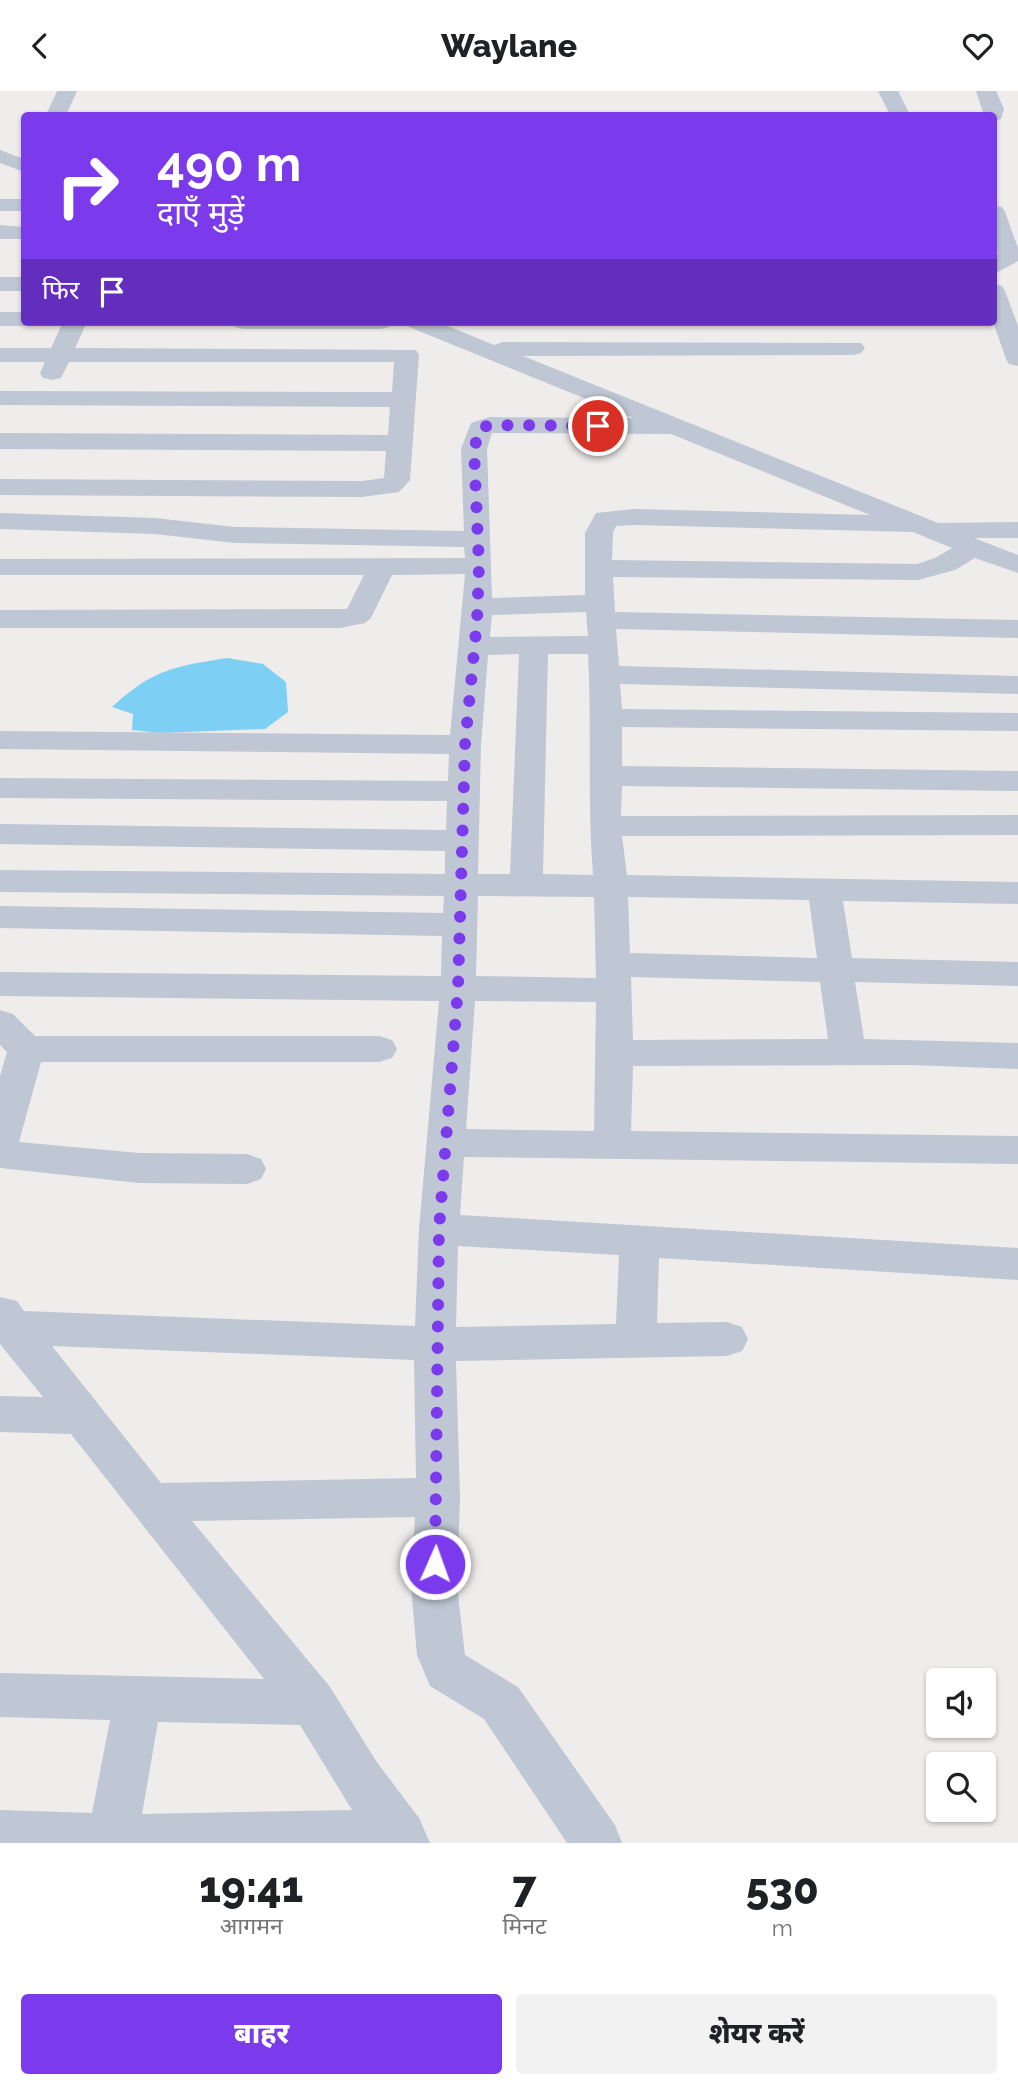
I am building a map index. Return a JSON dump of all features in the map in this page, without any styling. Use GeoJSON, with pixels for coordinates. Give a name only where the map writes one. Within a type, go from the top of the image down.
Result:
{"type":"FeatureCollection","features":[{"type":"Feature","properties":{"kind":"street"},"geometry":{"type":"LineString","coordinates":[[57,112],[67,91]]}},
{"type":"Feature","properties":{"kind":"street"},"geometry":{"type":"LineString","coordinates":[[888,91],[898,112]]}},
{"type":"Feature","properties":{"kind":"street"},"geometry":{"type":"LineString","coordinates":[[991,105],[1018,109]]}},
{"type":"Feature","properties":{"kind":"street"},"geometry":{"type":"LineString","coordinates":[[0,205],[21,205]]}},
{"type":"Feature","properties":{"kind":"street"},"geometry":{"type":"LineString","coordinates":[[997,212],[1018,212]]}},
{"type":"Feature","properties":{"kind":"street"},"geometry":{"type":"LineString","coordinates":[[0,232],[21,233]]}},
{"type":"Feature","properties":{"kind":"street"},"geometry":{"type":"LineString","coordinates":[[997,265],[1010,256],[1000,240]]}},
{"type":"Feature","properties":{"kind":"street"},"geometry":{"type":"LineString","coordinates":[[0,264],[21,264]]}},
{"type":"Feature","properties":{"kind":"street"},"geometry":{"type":"LineString","coordinates":[[0,284],[21,285]]}},
{"type":"Feature","properties":{"kind":"street"},"geometry":{"type":"LineString","coordinates":[[1001,302],[1018,359]]}},
{"type":"Feature","properties":{"kind":"street"},"geometry":{"type":"LineString","coordinates":[[0,319],[21,319]]}},
{"type":"Feature","properties":{"kind":"street"},"geometry":{"type":"LineString","coordinates":[[0,355],[59,356],[407,355],[397,480],[390,486],[378,488],[3,494],[11,441],[42,400],[59,356],[73,326]]}},
{"type":"Feature","properties":{"kind":"street"},"geometry":{"type":"LineString","coordinates":[[436,326],[483,349],[1018,565]]}},
{"type":"Feature","properties":{"kind":"street"},"geometry":{"type":"LineString","coordinates":[[483,349],[855,355],[849,326]]}},
{"type":"Feature","properties":{"kind":"street"},"geometry":{"type":"LineString","coordinates":[[0,398],[405,400]]}},
{"type":"Feature","properties":{"kind":"street"},"geometry":{"type":"LineString","coordinates":[[597,1843],[501,1703],[447,1670],[441,1655],[434,1586],[438,1497],[435,1344],[439,1229],[458,988],[462,791],[478,607],[474,449],[480,428],[490,425],[679,426]]}},
{"type":"Feature","properties":{"kind":"street"},"geometry":{"type":"LineString","coordinates":[[11,441],[401,443]]}},
{"type":"Feature","properties":{"kind":"street"},"geometry":{"type":"LineString","coordinates":[[612,1145],[615,1053],[611,886],[605,826],[607,718],[598,568],[601,526],[606,519],[619,517],[1018,530]]}},
{"type":"Feature","properties":{"kind":"street"},"geometry":{"type":"LineString","coordinates":[[0,521],[155,526],[235,535],[478,552]]}},
{"type":"Feature","properties":{"kind":"street"},"geometry":{"type":"LineString","coordinates":[[598,568],[918,572],[945,563],[972,548]]}},
{"type":"Feature","properties":{"kind":"street"},"geometry":{"type":"LineString","coordinates":[[0,567],[382,565],[478,552]]}},
{"type":"Feature","properties":{"kind":"street"},"geometry":{"type":"LineString","coordinates":[[0,619],[355,617],[360,612],[382,565]]}},
{"type":"Feature","properties":{"kind":"street"},"geometry":{"type":"LineString","coordinates":[[478,607],[603,636],[1018,685]]}},
{"type":"Feature","properties":{"kind":"street"},"geometry":{"type":"LineString","coordinates":[[475,646],[534,646],[603,636],[1018,629]]}},
{"type":"Feature","properties":{"kind":"street"},"geometry":{"type":"LineString","coordinates":[[526,885],[534,646]]}},
{"type":"Feature","properties":{"kind":"street"},"geometry":{"type":"LineString","coordinates":[[607,718],[1018,722]]}},
{"type":"Feature","properties":{"kind":"street"},"geometry":{"type":"LineString","coordinates":[[0,740],[465,745]]}},
{"type":"Feature","properties":{"kind":"street"},"geometry":{"type":"LineString","coordinates":[[608,776],[1018,781]]}},
{"type":"Feature","properties":{"kind":"street"},"geometry":{"type":"LineString","coordinates":[[0,788],[462,791]]}},
{"type":"Feature","properties":{"kind":"street"},"geometry":{"type":"LineString","coordinates":[[605,826],[1018,825]]}},
{"type":"Feature","properties":{"kind":"street"},"geometry":{"type":"LineString","coordinates":[[0,834],[461,841]]}},
{"type":"Feature","properties":{"kind":"street"},"geometry":{"type":"LineString","coordinates":[[0,881],[611,886],[1018,893]]}},
{"type":"Feature","properties":{"kind":"street"},"geometry":{"type":"LineString","coordinates":[[824,889],[848,1052]]}},
{"type":"Feature","properties":{"kind":"street"},"geometry":{"type":"LineString","coordinates":[[0,917],[458,925]]}},
{"type":"Feature","properties":{"kind":"street"},"geometry":{"type":"LineString","coordinates":[[0,984],[458,988],[612,977],[837,970],[1018,974]]}},
{"type":"Feature","properties":{"kind":"street"},"geometry":{"type":"LineString","coordinates":[[0,1023],[26,1049],[379,1049]]}},
{"type":"Feature","properties":{"kind":"street"},"geometry":{"type":"LineString","coordinates":[[0,1142],[26,1049]]}},
{"type":"Feature","properties":{"kind":"street"},"geometry":{"type":"LineString","coordinates":[[615,1053],[848,1052],[1018,1056]]}},
{"type":"Feature","properties":{"kind":"street"},"geometry":{"type":"LineString","coordinates":[[447,1143],[1018,1150]]}},
{"type":"Feature","properties":{"kind":"street"},"geometry":{"type":"LineString","coordinates":[[0,1154],[139,1168],[247,1169]]}},
{"type":"Feature","properties":{"kind":"street"},"geometry":{"type":"LineString","coordinates":[[439,1229],[1018,1264]]}},
{"type":"Feature","properties":{"kind":"street"},"geometry":{"type":"LineString","coordinates":[[636,1341],[639,1243]]}},
{"type":"Feature","properties":{"kind":"street"},"geometry":{"type":"LineString","coordinates":[[4,1321],[435,1344],[727,1339]]}},
{"type":"Feature","properties":{"kind":"street"},"geometry":{"type":"LineString","coordinates":[[4,1321],[313,1703],[359,1778],[403,1840]]}},
{"type":"Feature","properties":{"kind":"street"},"geometry":{"type":"LineString","coordinates":[[0,1414],[82,1416]]}},
{"type":"Feature","properties":{"kind":"street"},"geometry":{"type":"LineString","coordinates":[[150,1503],[438,1497]]}},
{"type":"Feature","properties":{"kind":"street"},"geometry":{"type":"LineString","coordinates":[[0,1695],[313,1703]]}},
{"type":"Feature","properties":{"kind":"street"},"geometry":{"type":"LineString","coordinates":[[112,1841],[138,1699]]}},
{"type":"Feature","properties":{"kind":"street"},"geometry":{"type":"LineString","coordinates":[[0,1835],[112,1841],[403,1840]]}},
{"type":"Feature","properties":{"kind":"water"},"geometry":{"type":"Polygon","coordinates":[[[227,658],[263,664],[286,682],[288,712],[265,729],[159,733],[132,730],[133,714],[112,707],[152,677],[178,667],[227,658]]]}},
{"type":"Feature","properties":{"kind":"route"},"geometry":{"type":"LineString","coordinates":[[435,1564],[438,1497],[435,1344],[439,1229],[458,988],[462,791],[477,621],[479,566],[474,449],[480,428],[490,425],[598,426]]}}]}
